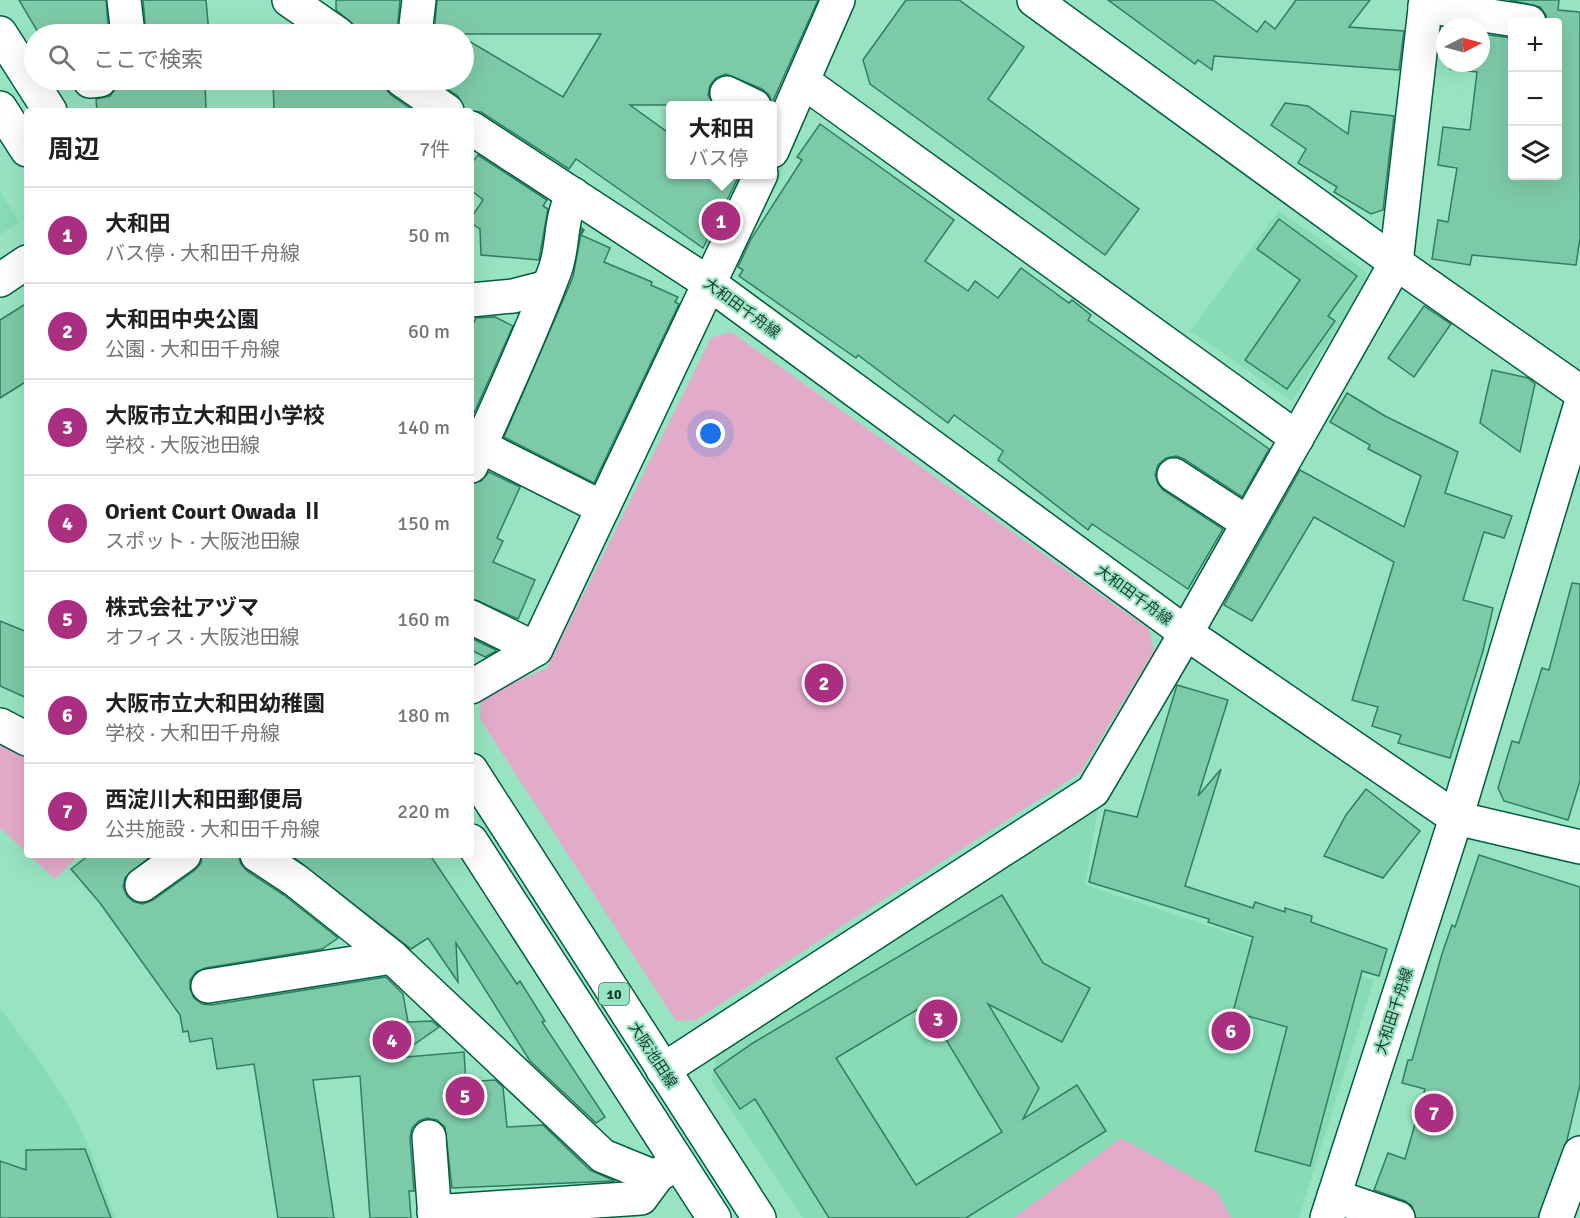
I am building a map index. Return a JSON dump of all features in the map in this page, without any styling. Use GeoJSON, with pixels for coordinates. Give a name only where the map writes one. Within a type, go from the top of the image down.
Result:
{"type":"FeatureCollection","features":[{"type":"Feature","properties":{"kind":"street"},"geometry":{"type":"LineString","coordinates":[[124,0],[127,24]]}},
{"type":"Feature","properties":{"kind":"street"},"geometry":{"type":"LineString","coordinates":[[289,0],[324,24]]}},
{"type":"Feature","properties":{"kind":"street"},"geometry":{"type":"LineString","coordinates":[[416,24],[419,0]]}},
{"type":"Feature","properties":{"kind":"street"},"geometry":{"type":"LineString","coordinates":[[779,117],[804,82],[838,0]]}},
{"type":"Feature","properties":{"kind":"street"},"geometry":{"type":"LineString","coordinates":[[1034,0],[1396,263],[1580,392]]}},
{"type":"Feature","properties":{"kind":"street"},"geometry":{"type":"LineString","coordinates":[[663,1070],[1093,790],[1186,633],[1396,263],[1421,5],[1508,19]]}},
{"type":"Feature","properties":{"kind":"street"},"geometry":{"type":"LineString","coordinates":[[0,33],[24,70]]}},
{"type":"Feature","properties":{"kind":"street"},"geometry":{"type":"LineString","coordinates":[[804,82],[1297,438]]}},
{"type":"Feature","properties":{"kind":"street"},"geometry":{"type":"LineString","coordinates":[[37,90],[48,108]]}},
{"type":"Feature","properties":{"kind":"street"},"geometry":{"type":"LineString","coordinates":[[419,90],[443,108]]}},
{"type":"Feature","properties":{"kind":"street"},"geometry":{"type":"LineString","coordinates":[[0,108],[24,145]]}},
{"type":"Feature","properties":{"kind":"street","name":"大和田千舟線"},"geometry":{"type":"LineString","coordinates":[[474,137],[573,194],[710,284],[1186,633],[1456,818],[1330,1207]]}},
{"type":"Feature","properties":{"kind":"street"},"geometry":{"type":"LineString","coordinates":[[474,685],[536,649],[759,179]]}},
{"type":"Feature","properties":{"kind":"street"},"geometry":{"type":"LineString","coordinates":[[573,194],[563,213],[556,267],[476,456],[603,508]]}},
{"type":"Feature","properties":{"kind":"street"},"geometry":{"type":"LineString","coordinates":[[0,280],[24,264]]}},
{"type":"Feature","properties":{"kind":"street"},"geometry":{"type":"LineString","coordinates":[[474,300],[513,296],[548,287]]}},
{"type":"Feature","properties":{"kind":"street"},"geometry":{"type":"LineString","coordinates":[[1580,407],[1456,818],[1580,847]]}},
{"type":"Feature","properties":{"kind":"street"},"geometry":{"type":"LineString","coordinates":[[1173,475],[1248,523]]}},
{"type":"Feature","properties":{"kind":"street"},"geometry":{"type":"LineString","coordinates":[[474,618],[536,649]]}},
{"type":"Feature","properties":{"kind":"street"},"geometry":{"type":"LineString","coordinates":[[0,725],[24,737]]}},
{"type":"Feature","properties":{"kind":"street","name":"大阪池田線"},"geometry":{"type":"LineString","coordinates":[[474,775],[759,1218]]}},
{"type":"Feature","properties":{"kind":"street","name":"10"},"geometry":{"type":"LineString","coordinates":[[474,846],[668,1169],[714,1218]]}},
{"type":"Feature","properties":{"kind":"street"},"geometry":{"type":"LineString","coordinates":[[142,885],[180,858]]}},
{"type":"Feature","properties":{"kind":"street"},"geometry":{"type":"LineString","coordinates":[[261,858],[295,880],[392,957],[603,1156],[642,1174],[668,1169]]}},
{"type":"Feature","properties":{"kind":"street"},"geometry":{"type":"LineString","coordinates":[[208,986],[392,957]]}},
{"type":"Feature","properties":{"kind":"street"},"geometry":{"type":"LineString","coordinates":[[429,1137],[434,1215],[641,1198],[668,1169]]}},
{"type":"Feature","properties":{"kind":"street"},"geometry":{"type":"LineString","coordinates":[[1560,1215],[1580,1153]]}},
{"type":"Feature","properties":{"kind":"street"},"geometry":{"type":"LineString","coordinates":[[1330,1207],[1398,1218]]}},
{"type":"Feature","properties":{"kind":"shaded area"},"geometry":{"type":"Polygon","coordinates":[[[0,191],[19,222],[0,235],[0,191]]]}},
{"type":"Feature","properties":{"kind":"shaded area"},"geometry":{"type":"Polygon","coordinates":[[[1279,211],[1365,271],[1367,281],[1292,401],[1190,331],[1279,211]]]}},
{"type":"Feature","properties":{"kind":"shaded area"},"geometry":{"type":"Polygon","coordinates":[[[731,332],[1149,629],[1154,651],[1080,773],[696,1020],[676,1021],[480,719],[481,698],[547,668],[711,338],[731,332]]]}},
{"type":"Feature","properties":{"kind":"shaded area"},"geometry":{"type":"Polygon","coordinates":[[[0,743],[24,756],[24,850],[0,828],[0,743]]]}},
{"type":"Feature","properties":{"kind":"shaded area"},"geometry":{"type":"Polygon","coordinates":[[[1099,803],[1085,885],[1374,980],[1305,1198],[1284,1187],[1305,1199],[1299,1218],[803,1218],[711,1080],[717,1053],[1099,803]]]}},
{"type":"Feature","properties":{"kind":"shaded area"},"geometry":{"type":"Polygon","coordinates":[[[32,858],[76,858],[55,879],[32,858]]]}},
{"type":"Feature","properties":{"kind":"shaded area"},"geometry":{"type":"Polygon","coordinates":[[[0,1008],[43,1066],[72,1112],[91,1152],[115,1218],[0,1218],[0,1008]]]}},
{"type":"Feature","properties":{"kind":"shaded area"},"geometry":{"type":"Polygon","coordinates":[[[1121,1138],[1216,1190],[1231,1218],[1014,1218],[1121,1138]]]}},
{"type":"Feature","properties":{"kind":"building"},"geometry":{"type":"Polygon","coordinates":[[[19,0],[106,0],[108,24],[33,24],[19,0]]]}},
{"type":"Feature","properties":{"kind":"building"},"geometry":{"type":"Polygon","coordinates":[[[143,0],[206,0],[208,24],[145,24],[143,0]]]}},
{"type":"Feature","properties":{"kind":"building"},"geometry":{"type":"Polygon","coordinates":[[[336,0],[400,0],[398,24],[353,24],[336,10],[336,0]]]}},
{"type":"Feature","properties":{"kind":"building"},"geometry":{"type":"Polygon","coordinates":[[[437,0],[818,0],[773,101],[762,89],[726,74],[716,78],[710,85],[708,95],[712,101],[666,101],[666,105],[630,105],[666,131],[666,179],[738,179],[703,248],[576,159],[569,169],[481,112],[474,112],[474,108],[464,108],[458,96],[449,90],[474,90],[474,44],[563,97],[601,34],[474,34],[474,24],[435,24],[437,0]]]}},
{"type":"Feature","properties":{"kind":"building"},"geometry":{"type":"Polygon","coordinates":[[[906,0],[959,0],[1024,47],[988,99],[1139,209],[1105,255],[870,84],[863,60],[906,0]]]}},
{"type":"Feature","properties":{"kind":"building"},"geometry":{"type":"Polygon","coordinates":[[[1108,0],[1213,0],[1257,32],[1265,21],[1275,29],[1296,0],[1370,0],[1349,27],[1404,31],[1399,70],[1214,56],[1212,70],[1198,60],[1195,64],[1108,0]]]}},
{"type":"Feature","properties":{"kind":"building"},"geometry":{"type":"Polygon","coordinates":[[[1509,0],[1559,0],[1558,10],[1580,12],[1580,238],[1576,265],[1472,255],[1470,265],[1432,259],[1438,220],[1448,222],[1457,168],[1438,165],[1443,127],[1470,130],[1477,72],[1490,72],[1490,35],[1508,37],[1508,180],[1562,180],[1562,18],[1546,18],[1540,7],[1509,0]]]}},
{"type":"Feature","properties":{"kind":"building"},"geometry":{"type":"Polygon","coordinates":[[[114,90],[205,90],[206,108],[97,108],[96,99],[110,96],[114,90]]]}},
{"type":"Feature","properties":{"kind":"building"},"geometry":{"type":"Polygon","coordinates":[[[273,90],[387,90],[410,108],[274,108],[273,90]]]}},
{"type":"Feature","properties":{"kind":"building"},"geometry":{"type":"Polygon","coordinates":[[[1285,103],[1308,106],[1348,134],[1351,111],[1394,116],[1383,210],[1371,214],[1334,192],[1337,187],[1298,163],[1306,149],[1271,125],[1285,103]]]}},
{"type":"Feature","properties":{"kind":"building"},"geometry":{"type":"Polygon","coordinates":[[[820,124],[954,220],[925,261],[968,291],[975,281],[998,298],[1021,268],[1069,303],[1072,300],[1091,315],[1088,320],[1269,449],[1242,497],[1184,459],[1176,456],[1166,458],[1158,465],[1155,475],[1163,490],[1223,529],[1188,589],[1092,524],[1088,530],[998,460],[1003,451],[954,415],[948,423],[858,355],[856,358],[739,276],[743,270],[738,267],[751,239],[802,160],[797,157],[820,124]]]}},
{"type":"Feature","properties":{"kind":"building"},"geometry":{"type":"Polygon","coordinates":[[[478,155],[547,200],[543,206],[548,209],[539,260],[481,255],[480,229],[474,225],[474,214],[483,200],[474,192],[474,160],[478,155]]]}},
{"type":"Feature","properties":{"kind":"building"},"geometry":{"type":"Polygon","coordinates":[[[1279,219],[1357,276],[1328,316],[1335,321],[1287,389],[1245,360],[1300,280],[1257,249],[1279,219]]]}},
{"type":"Feature","properties":{"kind":"building"},"geometry":{"type":"Polygon","coordinates":[[[582,228],[584,230],[581,235],[610,248],[604,262],[652,282],[651,285],[678,297],[675,302],[679,304],[594,483],[504,437],[573,277],[582,228]]]}},
{"type":"Feature","properties":{"kind":"building"},"geometry":{"type":"Polygon","coordinates":[[[24,305],[24,383],[0,398],[0,320],[24,305]]]}},
{"type":"Feature","properties":{"kind":"building"},"geometry":{"type":"Polygon","coordinates":[[[1424,306],[1451,324],[1414,377],[1388,358],[1424,306]]]}},
{"type":"Feature","properties":{"kind":"building"},"geometry":{"type":"Polygon","coordinates":[[[495,317],[513,326],[474,413],[474,322],[476,318],[495,317]]]}},
{"type":"Feature","properties":{"kind":"building"},"geometry":{"type":"Polygon","coordinates":[[[1492,370],[1528,378],[1535,384],[1520,452],[1480,423],[1492,370]]]}},
{"type":"Feature","properties":{"kind":"building"},"geometry":{"type":"Polygon","coordinates":[[[1347,393],[1385,416],[1458,452],[1445,493],[1512,516],[1504,538],[1484,532],[1463,600],[1493,608],[1483,651],[1450,758],[1398,743],[1401,735],[1372,726],[1378,707],[1352,700],[1394,562],[1314,517],[1252,621],[1224,605],[1300,470],[1404,527],[1421,476],[1368,449],[1370,445],[1330,422],[1347,393]]]}},
{"type":"Feature","properties":{"kind":"building"},"geometry":{"type":"Polygon","coordinates":[[[489,472],[520,487],[497,538],[503,541],[493,562],[535,580],[518,619],[474,599],[474,483],[481,481],[489,472]]]}},
{"type":"Feature","properties":{"kind":"building"},"geometry":{"type":"Polygon","coordinates":[[[1572,583],[1580,584],[1580,781],[1568,820],[1504,801],[1498,788],[1512,741],[1519,743],[1542,668],[1549,670],[1572,583]]]}},
{"type":"Feature","properties":{"kind":"building"},"geometry":{"type":"Polygon","coordinates":[[[0,621],[24,631],[24,697],[0,686],[0,621]]]}},
{"type":"Feature","properties":{"kind":"building"},"geometry":{"type":"Polygon","coordinates":[[[474,639],[496,650],[485,657],[474,652],[474,639]]]}},
{"type":"Feature","properties":{"kind":"building"},"geometry":{"type":"Polygon","coordinates":[[[1177,685],[1228,700],[1198,796],[1221,769],[1185,886],[1253,908],[1255,902],[1285,912],[1285,908],[1312,916],[1311,922],[1387,949],[1379,976],[1362,971],[1310,1166],[1255,1151],[1287,1027],[1233,1012],[1253,937],[1208,922],[1209,919],[1089,882],[1105,810],[1137,817],[1177,685]]]}},
{"type":"Feature","properties":{"kind":"building"},"geometry":{"type":"Polygon","coordinates":[[[1366,789],[1420,831],[1383,878],[1324,856],[1346,815],[1366,789]]]}},
{"type":"Feature","properties":{"kind":"building"},"geometry":{"type":"Polygon","coordinates":[[[1479,855],[1580,887],[1580,1085],[1567,1140],[1538,1218],[1416,1218],[1412,1206],[1405,1201],[1374,1190],[1388,1153],[1405,1159],[1425,1089],[1402,1083],[1408,1060],[1412,1060],[1442,954],[1452,925],[1455,927],[1479,855]]]}},
{"type":"Feature","properties":{"kind":"building"},"geometry":{"type":"Polygon","coordinates":[[[85,858],[148,858],[125,878],[123,887],[127,896],[134,902],[143,904],[153,900],[195,870],[201,863],[202,858],[239,858],[247,871],[284,895],[338,938],[322,949],[205,968],[196,972],[190,980],[190,989],[194,998],[202,1004],[211,1005],[386,977],[403,994],[408,1022],[432,1021],[439,1027],[395,1058],[464,1052],[466,1082],[495,1080],[503,1087],[507,1127],[543,1125],[590,1170],[615,1181],[452,1188],[445,1127],[437,1120],[427,1118],[419,1121],[412,1128],[410,1138],[414,1191],[409,1191],[411,1218],[370,1218],[360,1076],[313,1080],[334,1218],[278,1218],[254,1064],[217,1069],[212,1038],[190,1042],[188,1031],[183,1032],[180,1015],[100,903],[71,869],[85,858]]]}},
{"type":"Feature","properties":{"kind":"building"},"geometry":{"type":"Polygon","coordinates":[[[295,858],[432,858],[517,984],[520,981],[545,1021],[542,1022],[605,1117],[596,1123],[530,1061],[456,943],[458,982],[428,938],[411,949],[295,858]]]}},
{"type":"Feature","properties":{"kind":"building"},"geometry":{"type":"Polygon","coordinates":[[[1002,895],[1043,963],[1090,988],[1062,1042],[988,1004],[1039,1088],[1023,1119],[1077,1085],[1106,1131],[966,1218],[829,1218],[755,1099],[740,1109],[714,1070],[753,1043],[1002,895]],[[925,1005],[836,1058],[916,1185],[1002,1132],[925,1005]]]}},
{"type":"Feature","properties":{"kind":"building"},"geometry":{"type":"Polygon","coordinates":[[[85,1149],[111,1218],[0,1218],[0,1161],[26,1170],[26,1150],[85,1149]]]}},
{"type":"Feature","properties":{"kind":"place","name":"大和田"},"geometry":{"type":"Point","coordinates":[721,221]}},
{"type":"Feature","properties":{"kind":"place","name":"大和田中央公園"},"geometry":{"type":"Point","coordinates":[824,683]}},
{"type":"Feature","properties":{"kind":"place","name":"大阪市立大和田小学校"},"geometry":{"type":"Point","coordinates":[938,1019]}},
{"type":"Feature","properties":{"kind":"place","name":"大阪市立大和田幼稚園"},"geometry":{"type":"Point","coordinates":[1231,1031]}},
{"type":"Feature","properties":{"kind":"place","name":"Orient Court Owada Ⅱ"},"geometry":{"type":"Point","coordinates":[392,1040]}},
{"type":"Feature","properties":{"kind":"place","name":"株式会社アヅマ"},"geometry":{"type":"Point","coordinates":[465,1096]}},
{"type":"Feature","properties":{"kind":"place","name":"西淀川大和田郵便局"},"geometry":{"type":"Point","coordinates":[1434,1113]}}]}
